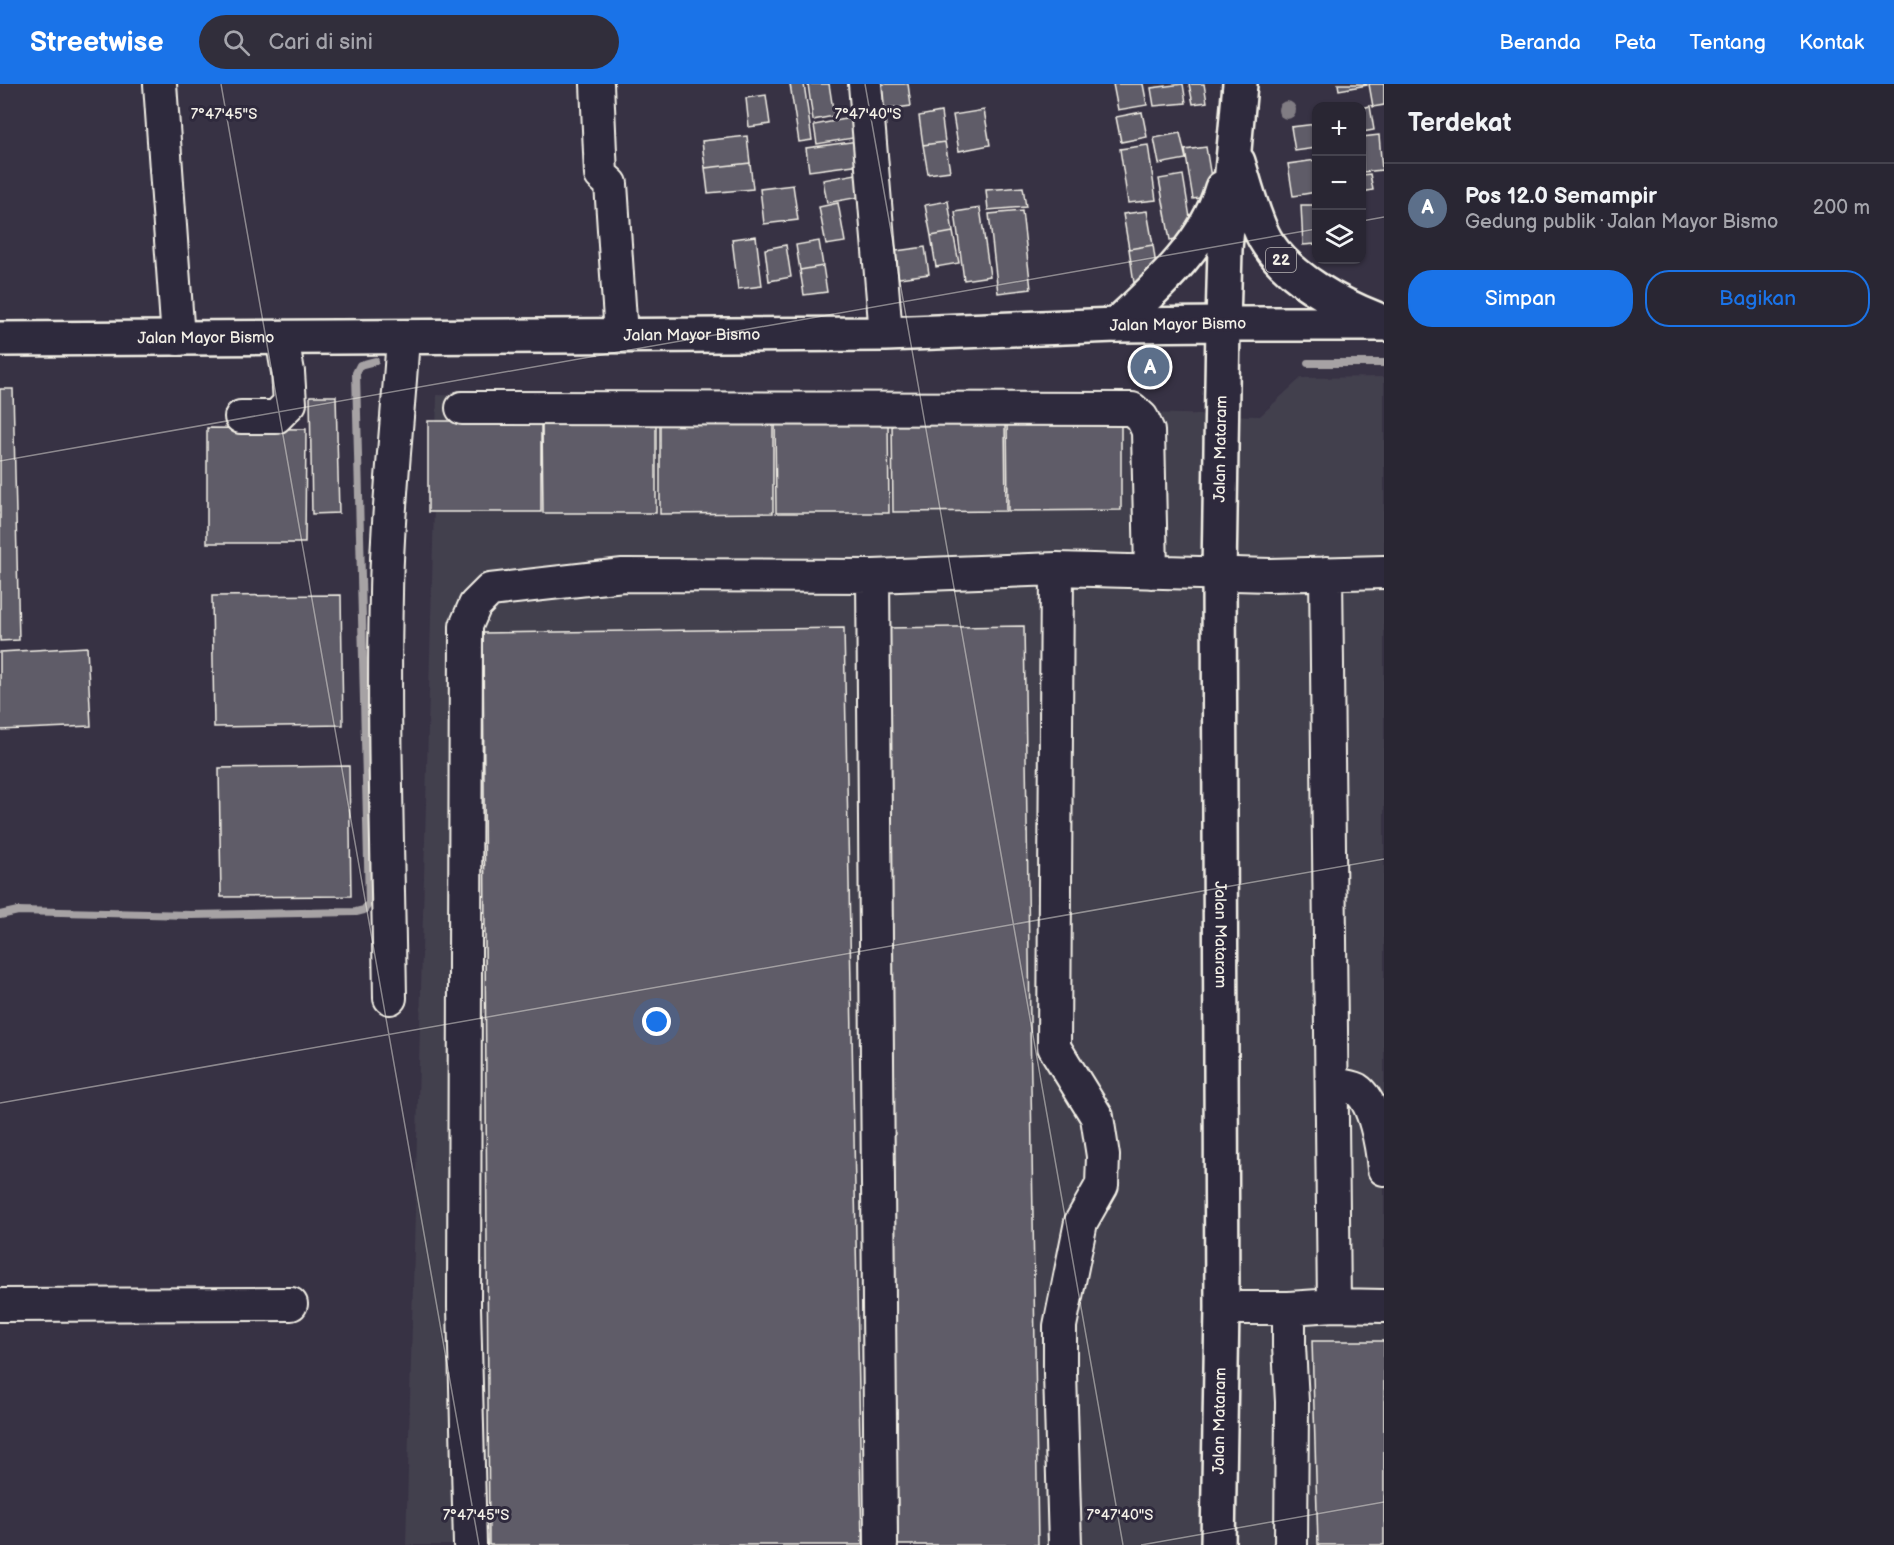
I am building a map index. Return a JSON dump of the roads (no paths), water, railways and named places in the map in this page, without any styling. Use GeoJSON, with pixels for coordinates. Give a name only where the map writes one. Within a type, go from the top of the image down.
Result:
{"type":"FeatureCollection","features":[{"type":"Feature","properties":{"kind":"main road"},"geometry":{"type":"LineString","coordinates":[[1116,325],[1155,288],[1197,240],[1218,203],[1233,149],[1240,84]]}},
{"type":"Feature","properties":{"kind":"main road","name":"22"},"geometry":{"type":"LineString","coordinates":[[1233,149],[1267,243],[1286,266],[1345,306],[1384,323]]}},
{"type":"Feature","properties":{"kind":"main road","name":"Jalan Mataram"},"geometry":{"type":"LineString","coordinates":[[1218,1545],[1222,1308],[1219,575],[1225,249],[1233,149]]}},
{"type":"Feature","properties":{"kind":"main road","name":"Jalan Mayor Bismo"},"geometry":{"type":"LineString","coordinates":[[0,339],[885,334],[1116,325],[1384,323]]}},
{"type":"Feature","properties":{"kind":"street"},"geometry":{"type":"LineString","coordinates":[[160,84],[178,339]]}},
{"type":"Feature","properties":{"kind":"street"},"geometry":{"type":"LineString","coordinates":[[597,84],[601,175],[611,184],[621,335]]}},
{"type":"Feature","properties":{"kind":"street"},"geometry":{"type":"LineString","coordinates":[[865,84],[885,334]]}},
{"type":"Feature","properties":{"kind":"street"},"geometry":{"type":"LineString","coordinates":[[390,998],[386,594],[390,487],[403,336]]}},
{"type":"Feature","properties":{"kind":"street"},"geometry":{"type":"LineString","coordinates":[[241,417],[276,417],[290,403],[288,372],[282,338]]}},
{"type":"Feature","properties":{"kind":"street"},"geometry":{"type":"LineString","coordinates":[[462,408],[1132,409],[1142,418],[1148,431],[1151,572]]}},
{"type":"Feature","properties":{"kind":"street"},"geometry":{"type":"LineString","coordinates":[[1057,569],[1054,1047],[1097,1117],[1103,1156],[1102,1185],[1081,1222],[1060,1326],[1065,1545]]}},
{"type":"Feature","properties":{"kind":"street"},"geometry":{"type":"LineString","coordinates":[[470,1545],[464,1307],[466,626],[475,605],[490,590],[623,575],[873,576],[1057,569],[1219,575],[1384,572]]}},
{"type":"Feature","properties":{"kind":"street"},"geometry":{"type":"LineString","coordinates":[[1326,573],[1334,1305]]}},
{"type":"Feature","properties":{"kind":"street"},"geometry":{"type":"LineString","coordinates":[[873,576],[881,1545]]}},
{"type":"Feature","properties":{"kind":"street"},"geometry":{"type":"LineString","coordinates":[[1332,1084],[1355,1089],[1364,1098],[1375,1118],[1384,1169]]}},
{"type":"Feature","properties":{"kind":"street"},"geometry":{"type":"LineString","coordinates":[[0,1305],[291,1304]]}},
{"type":"Feature","properties":{"kind":"street"},"geometry":{"type":"LineString","coordinates":[[1222,1308],[1384,1306]]}},
{"type":"Feature","properties":{"kind":"street"},"geometry":{"type":"LineString","coordinates":[[1289,1308],[1292,1402],[1291,1545]]}},
{"type":"Feature","properties":{"kind":"waterway"},"geometry":{"type":"LineString","coordinates":[[0,915],[18,911],[191,915],[356,912],[364,910],[369,903],[356,373],[360,365],[375,361]]}},
{"type":"Feature","properties":{"kind":"waterway"},"geometry":{"type":"LineString","coordinates":[[1308,363],[1384,363]]}},
{"type":"Feature","properties":{"kind":"place","name":"Pos 12.0 Semampir"},"geometry":{"type":"Point","coordinates":[1150,367]}}]}
